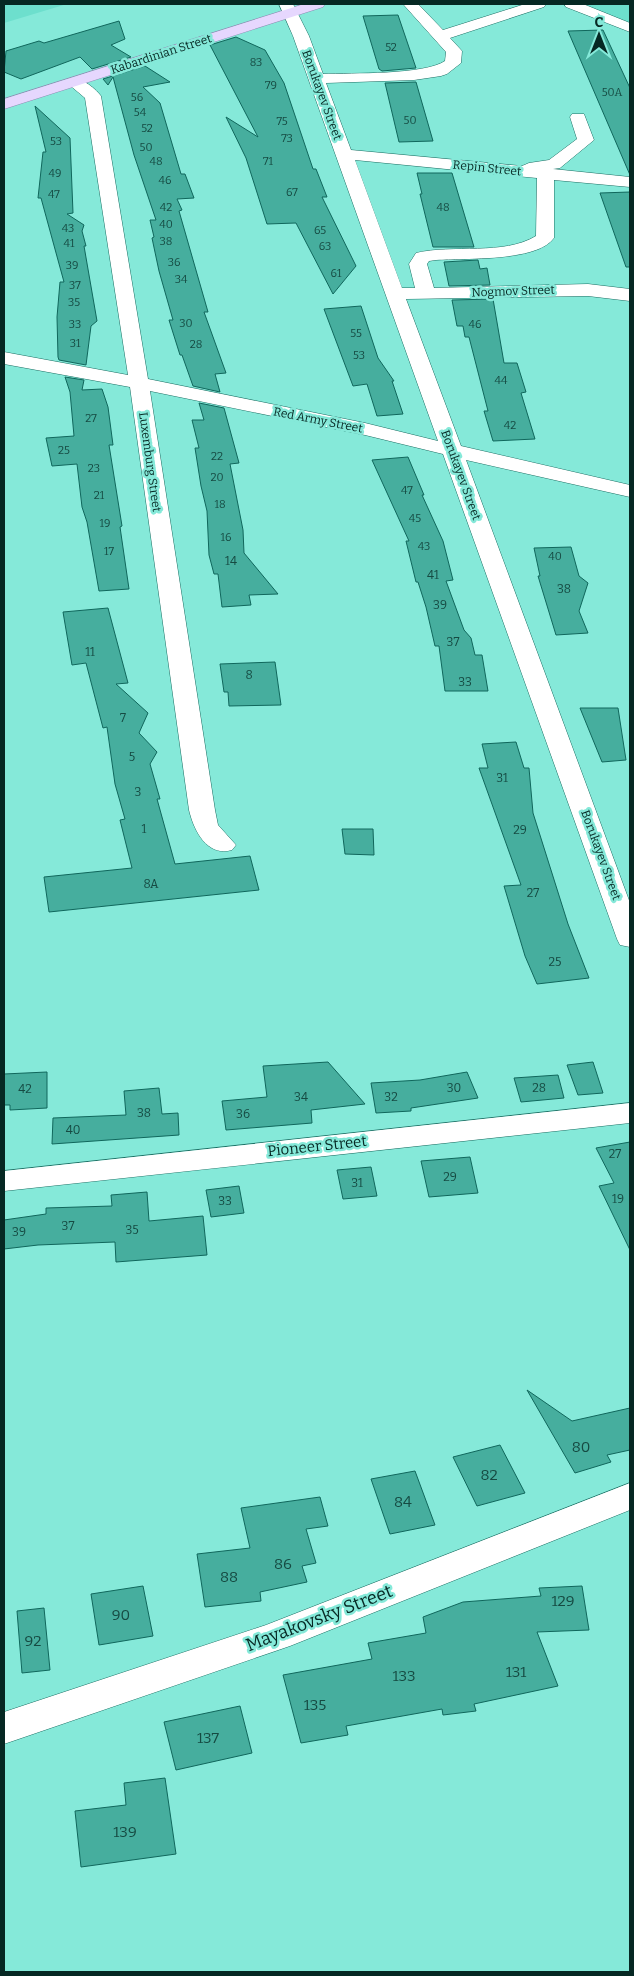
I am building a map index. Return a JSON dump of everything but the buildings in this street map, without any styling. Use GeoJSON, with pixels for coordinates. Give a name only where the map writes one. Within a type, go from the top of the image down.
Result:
{"type":"FeatureCollection","features":[{"type":"Feature","properties":{"kind":"main road","name":"Kabardinian Street"},"geometry":{"type":"LineString","coordinates":[[4,104],[74,82],[288,8],[318,4]]}},
{"type":"Feature","properties":{"kind":"street"},"geometry":{"type":"LineString","coordinates":[[317,79],[441,71],[453,63],[454,51],[410,4]]}},
{"type":"Feature","properties":{"kind":"street"},"geometry":{"type":"LineString","coordinates":[[440,36],[539,4]]}},
{"type":"Feature","properties":{"kind":"street"},"geometry":{"type":"LineString","coordinates":[[571,4],[630,28]]}},
{"type":"Feature","properties":{"kind":"street","name":"Borukayev Street"},"geometry":{"type":"LineString","coordinates":[[288,8],[302,36],[630,939]]}},
{"type":"Feature","properties":{"kind":"street","name":"Luxemburg Street"},"geometry":{"type":"LineString","coordinates":[[74,82],[93,96],[139,383],[202,810],[206,828],[223,845]]}},
{"type":"Feature","properties":{"kind":"street"},"geometry":{"type":"LineString","coordinates":[[500,169],[526,169],[554,164],[586,140],[578,117]]}},
{"type":"Feature","properties":{"kind":"street","name":"Repin Street"},"geometry":{"type":"LineString","coordinates":[[344,154],[630,182]]}},
{"type":"Feature","properties":{"kind":"street"},"geometry":{"type":"LineString","coordinates":[[426,294],[418,264],[422,257],[437,253],[522,250],[537,245],[545,238],[546,174]]}},
{"type":"Feature","properties":{"kind":"street","name":"Nogmov Street"},"geometry":{"type":"LineString","coordinates":[[395,294],[588,290],[630,295]]}},
{"type":"Feature","properties":{"kind":"street","name":"Red Army Street"},"geometry":{"type":"LineString","coordinates":[[4,358],[139,383],[365,429],[630,491]]}},
{"type":"Feature","properties":{"kind":"street","name":"Pioneer Street"},"geometry":{"type":"LineString","coordinates":[[4,1181],[630,1113]]}},
{"type":"Feature","properties":{"kind":"street","name":"Mayakovsky Street"},"geometry":{"type":"LineString","coordinates":[[4,1728],[277,1636],[630,1496]]}},
{"type":"Feature","properties":{"kind":"shaded area"},"geometry":{"type":"Polygon","coordinates":[[[4,4],[67,4],[4,23],[4,4]]]}},
{"type":"Feature","properties":{"kind":"shaded area"},"geometry":{"type":"Polygon","coordinates":[[[576,4],[630,4],[630,29],[620,27],[576,4]]]}}]}
